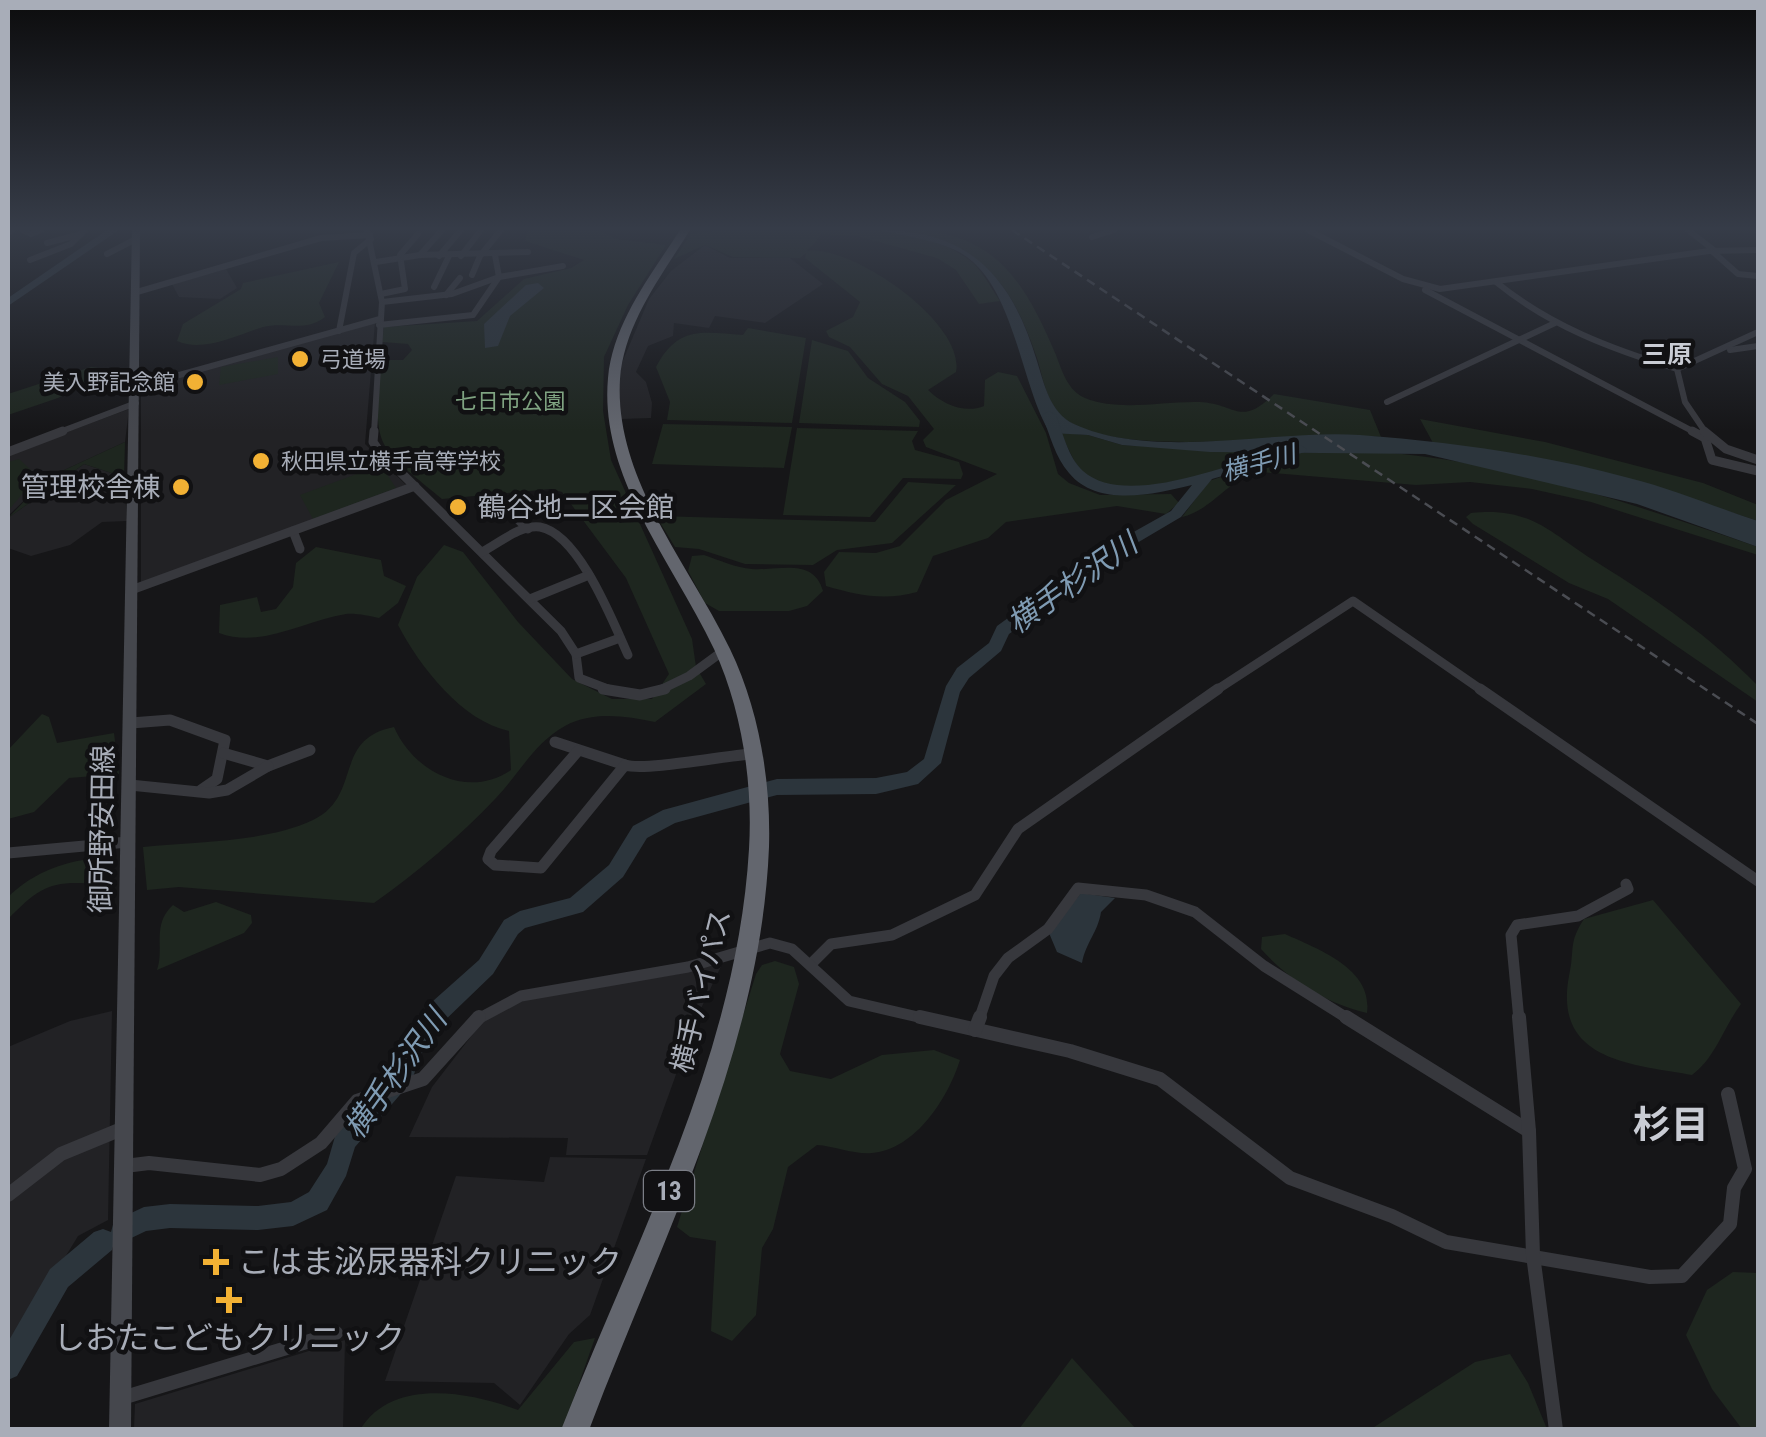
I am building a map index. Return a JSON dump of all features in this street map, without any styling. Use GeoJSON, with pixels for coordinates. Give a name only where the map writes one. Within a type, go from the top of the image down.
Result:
{"type":"FeatureCollection","features":[{"type":"Feature","properties":{"kind":"highway","name":"横手バイパス"},"geometry":{"type":"LineString","coordinates":[[575,1430],[691,1137],[748,948],[760,849],[746,718],[723,651],[638,488],[616,422],[614,379],[619,355],[645,297]]}},
{"type":"Feature","properties":{"kind":"main road","name":"御所野安田線"},"geometry":{"type":"LineString","coordinates":[[120,1430],[137,297]]}},
{"type":"Feature","properties":{"kind":"street"},"geometry":{"type":"LineString","coordinates":[[338,331],[345,297]]}},
{"type":"Feature","properties":{"kind":"street"},"geometry":{"type":"LineString","coordinates":[[412,297],[382,298],[374,442],[530,599],[576,654],[579,678],[614,691],[649,693],[678,687],[723,651]]}},
{"type":"Feature","properties":{"kind":"street"},"geometry":{"type":"LineString","coordinates":[[136,386],[380,322],[473,315],[485,297]]}},
{"type":"Feature","properties":{"kind":"street"},"geometry":{"type":"LineString","coordinates":[[1442,297],[1705,438],[1758,460]]}},
{"type":"Feature","properties":{"kind":"street"},"geometry":{"type":"LineString","coordinates":[[1517,297],[1554,323],[1612,350],[1676,369],[1758,332]]}},
{"type":"Feature","properties":{"kind":"street"},"geometry":{"type":"LineString","coordinates":[[1387,402],[1554,323]]}},
{"type":"Feature","properties":{"kind":"street"},"geometry":{"type":"LineString","coordinates":[[1714,352],[1758,346]]}},
{"type":"Feature","properties":{"kind":"street"},"geometry":{"type":"LineString","coordinates":[[1676,369],[1691,416],[1705,438],[1712,460],[1758,471]]}},
{"type":"Feature","properties":{"kind":"street"},"geometry":{"type":"LineString","coordinates":[[8,452],[136,403]]}},
{"type":"Feature","properties":{"kind":"street"},"geometry":{"type":"LineString","coordinates":[[134,590],[415,486]]}},
{"type":"Feature","properties":{"kind":"street"},"geometry":{"type":"LineString","coordinates":[[510,512],[528,529]]}},
{"type":"Feature","properties":{"kind":"street"},"geometry":{"type":"LineString","coordinates":[[482,552],[528,529],[542,526],[554,533],[588,575],[628,656]]}},
{"type":"Feature","properties":{"kind":"street"},"geometry":{"type":"LineString","coordinates":[[293,532],[300,549]]}},
{"type":"Feature","properties":{"kind":"street"},"geometry":{"type":"LineString","coordinates":[[530,599],[588,575]]}},
{"type":"Feature","properties":{"kind":"street"},"geometry":{"type":"LineString","coordinates":[[811,964],[832,944],[892,935],[975,895],[1018,829],[1238,675],[1353,602],[1758,881]]}},
{"type":"Feature","properties":{"kind":"street"},"geometry":{"type":"LineString","coordinates":[[576,654],[620,638]]}},
{"type":"Feature","properties":{"kind":"street"},"geometry":{"type":"LineString","coordinates":[[131,723],[170,720],[225,740],[218,780],[201,790]]}},
{"type":"Feature","properties":{"kind":"street"},"geometry":{"type":"LineString","coordinates":[[555,742],[640,769],[676,760],[751,754]]}},
{"type":"Feature","properties":{"kind":"street"},"geometry":{"type":"LineString","coordinates":[[130,784],[228,790],[268,766],[310,750]]}},
{"type":"Feature","properties":{"kind":"street"},"geometry":{"type":"LineString","coordinates":[[578,751],[491,851],[488,860],[494,865],[541,868],[626,765]]}},
{"type":"Feature","properties":{"kind":"street"},"geometry":{"type":"LineString","coordinates":[[223,752],[268,766]]}},
{"type":"Feature","properties":{"kind":"street"},"geometry":{"type":"LineString","coordinates":[[8,853],[128,842]]}},
{"type":"Feature","properties":{"kind":"street"},"geometry":{"type":"LineString","coordinates":[[1556,1430],[1534,1255],[1529,1131],[1512,929],[1538,920],[1578,916],[1628,888],[1626,884]]}},
{"type":"Feature","properties":{"kind":"street"},"geometry":{"type":"LineString","coordinates":[[975,1030],[994,976],[1008,958],[1048,930],[1078,888],[1146,895],[1195,912],[1264,966],[1529,1131]]}},
{"type":"Feature","properties":{"kind":"street"},"geometry":{"type":"LineString","coordinates":[[125,1166],[149,1163],[260,1175],[291,1163],[321,1143],[357,1101],[436,1069],[471,1023],[493,1006],[521,996],[688,968],[770,942],[792,948],[849,1001],[1070,1051],[1160,1079],[1290,1178],[1392,1216],[1446,1242],[1650,1277],[1682,1276],[1730,1224],[1734,1188],[1744,1174],[1728,1094]]}},
{"type":"Feature","properties":{"kind":"street"},"geometry":{"type":"LineString","coordinates":[[8,1195],[60,1154],[125,1128]]}},
{"type":"Feature","properties":{"kind":"street"},"geometry":{"type":"LineString","coordinates":[[120,1398],[336,1333]]}},
{"type":"Feature","properties":{"kind":"shaded area"},"geometry":{"type":"Polygon","coordinates":[[[513,297],[533,297],[510,316],[498,346],[485,348],[484,324],[513,297]]]}},
{"type":"Feature","properties":{"kind":"shaded area"},"geometry":{"type":"Polygon","coordinates":[[[804,297],[765,323],[715,316],[709,328],[674,323],[673,336],[648,346],[636,372],[646,382],[652,403],[651,418],[621,419],[618,372],[649,299],[804,297]]]}},
{"type":"Feature","properties":{"kind":"shaded area"},"geometry":{"type":"Polygon","coordinates":[[[998,297],[1009,297],[1059,413],[1074,424],[1106,435],[1177,442],[1360,435],[1529,456],[1645,482],[1758,521],[1758,547],[1637,504],[1425,454],[1210,452],[1122,445],[1088,435],[1050,433],[1039,412],[998,297]]]}},
{"type":"Feature","properties":{"kind":"shaded area","name":"秋田県立横手高等学校"},"geometry":{"type":"Polygon","coordinates":[[[375,322],[365,444],[406,485],[141,585],[141,388],[375,322]]]}},
{"type":"Feature","properties":{"kind":"shaded area"},"geometry":{"type":"Polygon","coordinates":[[[129,409],[125,442],[47,478],[8,516],[8,454],[129,409]]]}},
{"type":"Feature","properties":{"kind":"shaded area"},"geometry":{"type":"Polygon","coordinates":[[[84,464],[124,477],[127,521],[102,522],[70,545],[31,556],[8,548],[8,518],[84,464]]]}},
{"type":"Feature","properties":{"kind":"shaded area"},"geometry":{"type":"Polygon","coordinates":[[[1081,893],[1115,898],[1101,912],[1082,963],[1057,952],[1049,933],[1081,893]]]}},
{"type":"Feature","properties":{"kind":"shaded area"},"geometry":{"type":"Polygon","coordinates":[[[723,962],[696,1019],[647,1155],[566,1155],[568,1138],[409,1137],[432,1087],[486,1017],[529,998],[678,974],[723,962]]]}},
{"type":"Feature","properties":{"kind":"shaded area"},"geometry":{"type":"Polygon","coordinates":[[[112,1011],[108,1220],[78,1236],[8,1351],[8,1047],[70,1021],[112,1011]]]}},
{"type":"Feature","properties":{"kind":"shaded area"},"geometry":{"type":"Polygon","coordinates":[[[550,1157],[646,1159],[590,1315],[569,1334],[520,1405],[494,1383],[385,1381],[456,1176],[544,1182],[550,1157]]]}},
{"type":"Feature","properties":{"kind":"shaded area"},"geometry":{"type":"Polygon","coordinates":[[[345,1340],[343,1429],[134,1429],[135,1404],[345,1340]]]}},
{"type":"Feature","properties":{"kind":"green space"},"geometry":{"type":"Polygon","coordinates":[[[228,297],[322,297],[319,303],[325,317],[302,326],[263,327],[198,345],[177,341],[183,324],[228,297]]]}},
{"type":"Feature","properties":{"kind":"green space","name":"七日市公園"},"geometry":{"type":"Polygon","coordinates":[[[504,297],[633,297],[604,357],[603,411],[611,460],[692,639],[696,667],[706,684],[655,722],[598,717],[576,721],[554,733],[467,827],[374,903],[179,887],[147,890],[143,847],[252,837],[313,820],[338,797],[354,755],[375,733],[394,727],[403,743],[428,768],[460,781],[494,779],[511,770],[509,731],[475,716],[444,690],[398,625],[417,577],[444,545],[463,552],[518,622],[572,679],[612,699],[652,699],[669,674],[626,578],[562,492],[550,489],[442,499],[402,466],[383,442],[378,412],[379,360],[403,360],[412,350],[408,344],[382,342],[384,327],[477,321],[504,297]]]}},
{"type":"Feature","properties":{"kind":"green space"},"geometry":{"type":"Polygon","coordinates":[[[854,297],[910,297],[943,331],[954,352],[956,372],[928,390],[940,400],[962,408],[984,406],[985,380],[998,372],[1017,376],[1046,433],[1058,474],[1069,483],[1100,495],[1171,494],[1179,503],[1166,514],[1117,506],[1006,522],[988,538],[933,556],[917,592],[871,596],[826,586],[824,572],[839,552],[876,553],[900,546],[946,500],[997,474],[926,447],[923,440],[934,429],[908,396],[882,384],[850,347],[829,337],[826,331],[853,317],[860,302],[854,297]]]}},
{"type":"Feature","properties":{"kind":"green space"},"geometry":{"type":"Polygon","coordinates":[[[974,297],[997,297],[1000,301],[979,304],[974,297]]]}},
{"type":"Feature","properties":{"kind":"green space"},"geometry":{"type":"Polygon","coordinates":[[[1010,297],[1027,297],[1066,380],[1085,398],[1127,405],[1211,403],[1245,412],[1274,394],[1370,410],[1381,437],[1177,442],[1099,434],[1071,423],[1057,410],[1010,297]]]}},
{"type":"Feature","properties":{"kind":"green space"},"geometry":{"type":"Polygon","coordinates":[[[748,328],[806,338],[792,423],[667,420],[670,402],[656,367],[664,354],[692,334],[743,335],[748,328]]]}},
{"type":"Feature","properties":{"kind":"green space"},"geometry":{"type":"Polygon","coordinates":[[[812,340],[848,351],[868,378],[905,402],[920,421],[919,427],[799,423],[812,340]]]}},
{"type":"Feature","properties":{"kind":"green space"},"geometry":{"type":"Polygon","coordinates":[[[278,357],[278,374],[219,385],[221,367],[278,357]]]}},
{"type":"Feature","properties":{"kind":"green space"},"geometry":{"type":"Polygon","coordinates":[[[91,367],[115,370],[58,398],[8,415],[8,394],[91,367]]]}},
{"type":"Feature","properties":{"kind":"green space"},"geometry":{"type":"Polygon","coordinates":[[[1420,419],[1545,442],[1703,483],[1758,505],[1758,521],[1598,473],[1518,455],[1433,443],[1420,419]]]}},
{"type":"Feature","properties":{"kind":"green space"},"geometry":{"type":"Polygon","coordinates":[[[663,424],[792,427],[784,468],[652,464],[663,424]]]}},
{"type":"Feature","properties":{"kind":"green space"},"geometry":{"type":"Polygon","coordinates":[[[797,428],[918,431],[912,441],[915,450],[959,462],[963,474],[961,479],[903,478],[870,517],[783,515],[797,428]]]}},
{"type":"Feature","properties":{"kind":"green space"},"geometry":{"type":"Polygon","coordinates":[[[1061,433],[1088,435],[1122,445],[1271,452],[1184,479],[1112,487],[1096,483],[1084,474],[1061,433]]]}},
{"type":"Feature","properties":{"kind":"green space"},"geometry":{"type":"Polygon","coordinates":[[[125,442],[124,477],[84,464],[8,518],[47,478],[125,442]]]}},
{"type":"Feature","properties":{"kind":"green space"},"geometry":{"type":"Polygon","coordinates":[[[1360,451],[1513,472],[1661,514],[1758,547],[1758,555],[1591,502],[1532,489],[1470,482],[1416,485],[1261,472],[1249,475],[1203,508],[1182,517],[1209,481],[1292,453],[1360,451]]]}},
{"type":"Feature","properties":{"kind":"green space"},"geometry":{"type":"Polygon","coordinates":[[[19,459],[32,471],[34,480],[8,511],[8,462],[19,459]]]}},
{"type":"Feature","properties":{"kind":"green space"},"geometry":{"type":"Polygon","coordinates":[[[381,465],[396,488],[313,519],[300,495],[381,465]]]}},
{"type":"Feature","properties":{"kind":"green space"},"geometry":{"type":"Polygon","coordinates":[[[908,482],[956,485],[892,543],[837,550],[813,565],[745,564],[699,549],[675,547],[656,516],[875,522],[908,482]]]}},
{"type":"Feature","properties":{"kind":"green space"},"geometry":{"type":"Polygon","coordinates":[[[1471,513],[1511,514],[1554,533],[1702,635],[1758,686],[1758,702],[1608,599],[1569,583],[1473,524],[1466,517],[1471,513]]]}},
{"type":"Feature","properties":{"kind":"green space"},"geometry":{"type":"Polygon","coordinates":[[[316,547],[381,560],[384,576],[406,586],[398,603],[379,618],[346,614],[251,638],[219,633],[220,605],[257,597],[261,612],[276,609],[293,587],[296,563],[316,547]]]}},
{"type":"Feature","properties":{"kind":"green space"},"geometry":{"type":"Polygon","coordinates":[[[704,555],[746,568],[804,570],[818,580],[823,591],[807,606],[789,611],[719,611],[705,603],[688,571],[692,556],[704,555]]]}},
{"type":"Feature","properties":{"kind":"green space"},"geometry":{"type":"Polygon","coordinates":[[[42,714],[49,717],[57,743],[114,733],[119,774],[69,778],[34,812],[8,819],[8,750],[42,714]]]}},
{"type":"Feature","properties":{"kind":"green space"},"geometry":{"type":"Polygon","coordinates":[[[106,858],[109,870],[96,884],[67,883],[46,888],[8,919],[8,897],[29,880],[65,864],[106,858]]]}},
{"type":"Feature","properties":{"kind":"green space"},"geometry":{"type":"Polygon","coordinates":[[[1653,900],[1741,1004],[1713,1051],[1692,1075],[1645,1067],[1602,1053],[1585,1042],[1573,1026],[1567,1004],[1574,941],[1584,919],[1653,900]]]}},
{"type":"Feature","properties":{"kind":"green space"},"geometry":{"type":"Polygon","coordinates":[[[216,902],[251,915],[252,923],[244,933],[157,970],[160,929],[166,913],[173,905],[184,912],[216,902]]]}},
{"type":"Feature","properties":{"kind":"green space"},"geometry":{"type":"Polygon","coordinates":[[[1285,934],[1328,954],[1353,973],[1367,998],[1367,1013],[1310,989],[1261,949],[1262,937],[1285,934]]]}},
{"type":"Feature","properties":{"kind":"green space"},"geometry":{"type":"Polygon","coordinates":[[[775,961],[794,967],[799,984],[780,1054],[790,1071],[831,1079],[882,1055],[934,1050],[960,1060],[938,1105],[903,1142],[872,1153],[817,1145],[788,1167],[773,1229],[762,1248],[756,1315],[732,1341],[711,1331],[716,1241],[690,1237],[677,1227],[756,974],[762,965],[775,961]]]}},
{"type":"Feature","properties":{"kind":"green space"},"geometry":{"type":"Polygon","coordinates":[[[1733,1272],[1758,1273],[1758,1429],[1742,1429],[1712,1389],[1686,1335],[1707,1290],[1733,1272]]]}},
{"type":"Feature","properties":{"kind":"green space"},"geometry":{"type":"Polygon","coordinates":[[[595,1338],[563,1429],[360,1430],[374,1413],[391,1402],[433,1393],[478,1398],[518,1410],[574,1342],[595,1338]]]}},
{"type":"Feature","properties":{"kind":"green space"},"geometry":{"type":"Polygon","coordinates":[[[1510,1354],[1528,1383],[1547,1429],[1371,1429],[1475,1362],[1510,1354]]]}},
{"type":"Feature","properties":{"kind":"green space"},"geometry":{"type":"Polygon","coordinates":[[[1072,1358],[1136,1429],[1019,1429],[1072,1358]]]}},
{"type":"Feature","properties":{"kind":"waterway"},"geometry":{"type":"LineString","coordinates":[[8,303],[17,297]]}},
{"type":"Feature","properties":{"kind":"waterway","name":"横手川"},"geometry":{"type":"LineString","coordinates":[[1049,415],[1070,464],[1081,477],[1103,488],[1158,488],[1300,449]]}},
{"type":"Feature","properties":{"kind":"waterway","name":"横手杉沢川"},"geometry":{"type":"LineString","coordinates":[[123,1230],[144,1219],[170,1216],[258,1218],[293,1214],[318,1201],[338,1168],[344,1141],[403,1074],[416,1041],[432,1017],[486,967],[511,927],[520,920],[576,906],[616,871],[640,832],[670,816],[777,787],[876,786],[912,779],[932,763],[952,691],[963,673],[995,647],[1003,630],[1110,552],[1176,514],[1205,478]]}},
{"type":"Feature","properties":{"kind":"waterway","name":"横手杉沢川"},"geometry":{"type":"LineString","coordinates":[[8,1367],[59,1278],[103,1241]]}},
{"type":"Feature","properties":{"kind":"railway"},"geometry":{"type":"LineString","coordinates":[[1113,297],[1758,724]]}},
{"type":"Feature","properties":{"kind":"place","name":"弓道場"},"geometry":{"type":"Point","coordinates":[300,359]}},
{"type":"Feature","properties":{"kind":"place","name":"美入野記念館"},"geometry":{"type":"Point","coordinates":[195,382]}},
{"type":"Feature","properties":{"kind":"place","name":"秋田県立横手高等学校"},"geometry":{"type":"Point","coordinates":[261,461]}},
{"type":"Feature","properties":{"kind":"place","name":"管理校舎棟"},"geometry":{"type":"Point","coordinates":[181,487]}},
{"type":"Feature","properties":{"kind":"place","name":"鶴谷地二区会館"},"geometry":{"type":"Point","coordinates":[458,507]}},
{"type":"Feature","properties":{"kind":"place","name":"こはま泌尿器科クリニック"},"geometry":{"type":"Point","coordinates":[216,1262]}},
{"type":"Feature","properties":{"kind":"place","name":"しおたこどもクリニック"},"geometry":{"type":"Point","coordinates":[229,1300]}},
{"type":"Feature","properties":{"kind":"district","name":"三原"},"geometry":{"type":"Point","coordinates":[1667,354]}},
{"type":"Feature","properties":{"kind":"district","name":"杉目"},"geometry":{"type":"Point","coordinates":[1671,1125]}}]}
